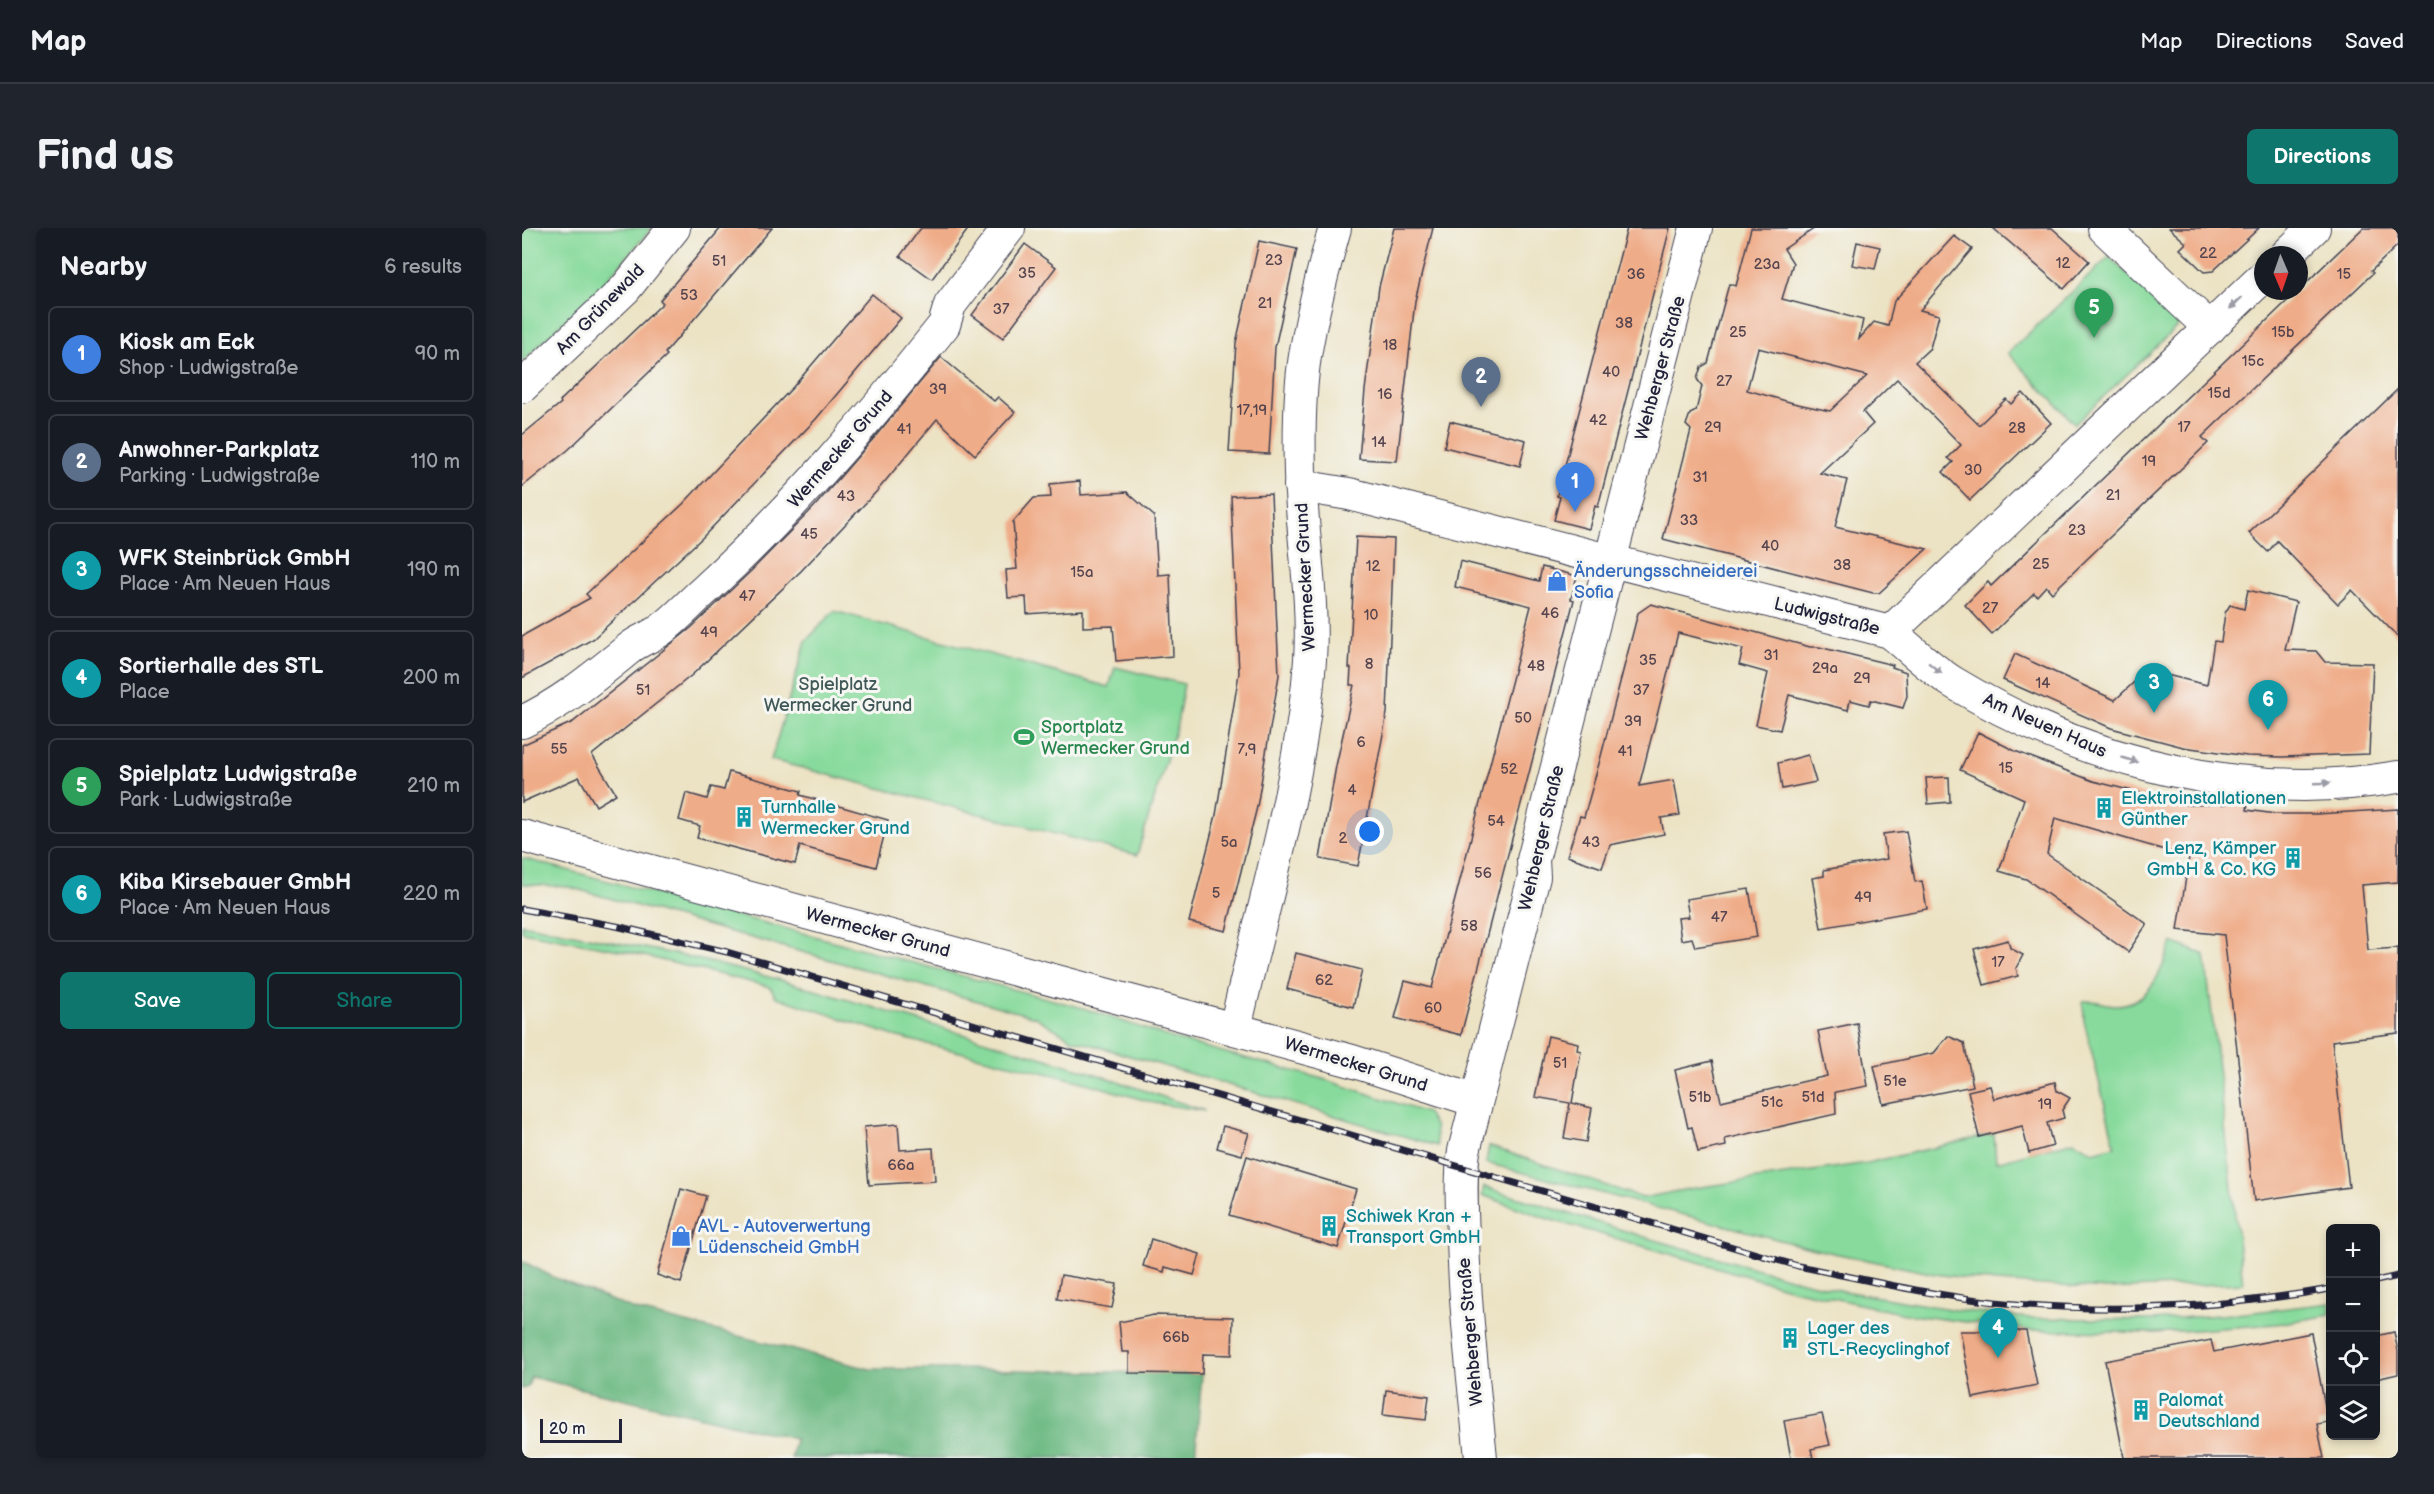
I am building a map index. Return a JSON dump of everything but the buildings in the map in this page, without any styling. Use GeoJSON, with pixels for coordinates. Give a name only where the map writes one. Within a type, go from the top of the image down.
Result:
{"type":"FeatureCollection","features":[{"type":"Feature","properties":{"kind":"street","name":"Am Grünewald"},"geometry":{"type":"LineString","coordinates":[[522,387],[625,289],[674,228]]}},
{"type":"Feature","properties":{"kind":"street","name":"Wermecker Grund"},"geometry":{"type":"LineString","coordinates":[[522,722],[578,690],[634,645],[661,630],[725,572],[785,512],[849,441],[944,325],[951,305],[1009,228]]}},
{"type":"Feature","properties":{"kind":"street","name":"Wermecker Grund"},"geometry":{"type":"LineString","coordinates":[[1234,1029],[1295,779],[1302,731],[1310,659],[1311,620],[1300,486],[1300,424],[1304,357],[1335,228]]}},
{"type":"Feature","properties":{"kind":"street","name":"Wehberger Straße"},"geometry":{"type":"LineString","coordinates":[[1481,1458],[1467,1321],[1462,1199],[1464,1151],[1534,876],[1533,860],[1536,848],[1696,228]]}},
{"type":"Feature","properties":{"kind":"street"},"geometry":{"type":"LineString","coordinates":[[2104,228],[2210,328]]}},
{"type":"Feature","properties":{"kind":"street"},"geometry":{"type":"LineString","coordinates":[[2295,246],[2314,228]]}},
{"type":"Feature","properties":{"kind":"street","name":"Ludwigstraße"},"geometry":{"type":"LineString","coordinates":[[1300,486],[1349,494],[1890,632],[2254,286]]}},
{"type":"Feature","properties":{"kind":"street","name":"Am Neuen Haus"},"geometry":{"type":"LineString","coordinates":[[1890,632],[1952,682],[2076,742],[2134,762],[2227,780],[2293,784],[2398,777]]}},
{"type":"Feature","properties":{"kind":"street","name":"Wermecker Grund"},"geometry":{"type":"LineString","coordinates":[[522,836],[1352,1061],[1476,1101]]}},
{"type":"Feature","properties":{"kind":"green space"},"geometry":{"type":"Polygon","coordinates":[[[522,228],[652,228],[604,283],[522,362],[522,228]]]}},
{"type":"Feature","properties":{"kind":"green space"},"geometry":{"type":"Polygon","coordinates":[[[2109,257],[2181,323],[2075,424],[2008,353],[2109,257]]]}},
{"type":"Feature","properties":{"kind":"green space","name":"Sportplatz Wermecker Grund"},"geometry":{"type":"Polygon","coordinates":[[[834,611],[1109,687],[1115,667],[1184,684],[1177,724],[1137,855],[771,760],[806,641],[834,611]]]}},
{"type":"Feature","properties":{"kind":"green space"},"geometry":{"type":"Polygon","coordinates":[[[522,858],[1083,1008],[1178,1040],[1323,1079],[1427,1113],[1435,1127],[1437,1146],[1072,1039],[1035,1017],[569,887],[522,884],[522,858]]]}},
{"type":"Feature","properties":{"kind":"green space"},"geometry":{"type":"Polygon","coordinates":[[[522,924],[685,956],[781,980],[1087,1071],[1205,1111],[1154,1103],[1083,1082],[894,1036],[776,997],[770,987],[624,951],[522,932],[522,924]]]}},
{"type":"Feature","properties":{"kind":"green space"},"geometry":{"type":"Polygon","coordinates":[[[2172,942],[2205,955],[2243,1283],[2108,1289],[1996,1282],[1935,1274],[1814,1249],[1486,1163],[1489,1146],[1643,1198],[1688,1189],[1867,1163],[1994,1134],[1996,1162],[2074,1141],[2093,1152],[2115,1146],[2084,1021],[2083,1001],[2116,1005],[2138,999],[2146,992],[2159,973],[2172,942]]]}},
{"type":"Feature","properties":{"kind":"green space"},"geometry":{"type":"Polygon","coordinates":[[[1484,1187],[1648,1238],[1794,1279],[1843,1291],[1956,1310],[2029,1318],[2153,1320],[2246,1313],[2326,1303],[2326,1316],[2276,1324],[2155,1333],[2027,1330],[1904,1314],[1792,1289],[1548,1219],[1482,1195],[1484,1187]]]}},
{"type":"Feature","properties":{"kind":"green space"},"geometry":{"type":"Polygon","coordinates":[[[522,1261],[553,1277],[635,1310],[870,1369],[1202,1374],[1195,1458],[791,1458],[795,1439],[531,1377],[528,1387],[522,1389],[522,1261]]]}},
{"type":"Feature","properties":{"kind":"railway"},"geometry":{"type":"LineString","coordinates":[[522,909],[616,926],[727,952],[1798,1266],[1970,1299],[2079,1308],[2205,1305],[2326,1290]]}},
{"type":"Feature","properties":{"kind":"railway"},"geometry":{"type":"LineString","coordinates":[[2380,1280],[2398,1276]]}},
{"type":"Feature","properties":{"kind":"place","name":"Spielplatz Ludwigstraße"},"geometry":{"type":"Point","coordinates":[2094,338]}},
{"type":"Feature","properties":{"kind":"place","name":"Anwohner-Parkplatz"},"geometry":{"type":"Point","coordinates":[1481,407]}},
{"type":"Feature","properties":{"kind":"place","name":"Kiosk am Eck"},"geometry":{"type":"Point","coordinates":[1575,512]}},
{"type":"Feature","properties":{"kind":"place","name":"Änderungsschneiderei Sofia"},"geometry":{"type":"Point","coordinates":[1557,581]}},
{"type":"Feature","properties":{"kind":"place","name":"WFK Steinbrück GmbH"},"geometry":{"type":"Point","coordinates":[2154,713]}},
{"type":"Feature","properties":{"kind":"place","name":"Kiba Kirsebauer GmbH"},"geometry":{"type":"Point","coordinates":[2268,730]}},
{"type":"Feature","properties":{"kind":"place","name":"Sportplatz Wermecker Grund"},"geometry":{"type":"Point","coordinates":[1024,737]}},
{"type":"Feature","properties":{"kind":"place","name":"Elektroinstallationen Günther"},"geometry":{"type":"Point","coordinates":[2104,808]}},
{"type":"Feature","properties":{"kind":"place","name":"Turnhalle Wermecker Grund"},"geometry":{"type":"Point","coordinates":[744,817]}},
{"type":"Feature","properties":{"kind":"place","name":"Lenz, Kämper GmbH & Co. KG"},"geometry":{"type":"Point","coordinates":[2293,858]}},
{"type":"Feature","properties":{"kind":"place","name":"Schiwek Kran + Transport GmbH"},"geometry":{"type":"Point","coordinates":[1329,1226]}},
{"type":"Feature","properties":{"kind":"place","name":"AVL - Autoverwertung Lüdenscheid GmbH"},"geometry":{"type":"Point","coordinates":[681,1236]}},
{"type":"Feature","properties":{"kind":"place","name":"Lager des STL-Recyclinghof"},"geometry":{"type":"Point","coordinates":[1790,1338]}},
{"type":"Feature","properties":{"kind":"place","name":"Sortierhalle des STL"},"geometry":{"type":"Point","coordinates":[1998,1358]}},
{"type":"Feature","properties":{"kind":"place","name":"Palomat Deutschland"},"geometry":{"type":"Point","coordinates":[2141,1410]}},
{"type":"Feature","properties":{"kind":"park label","name":"Spielplatz Wermecker Grund"},"geometry":{"type":"Point","coordinates":[838,694]}}]}
